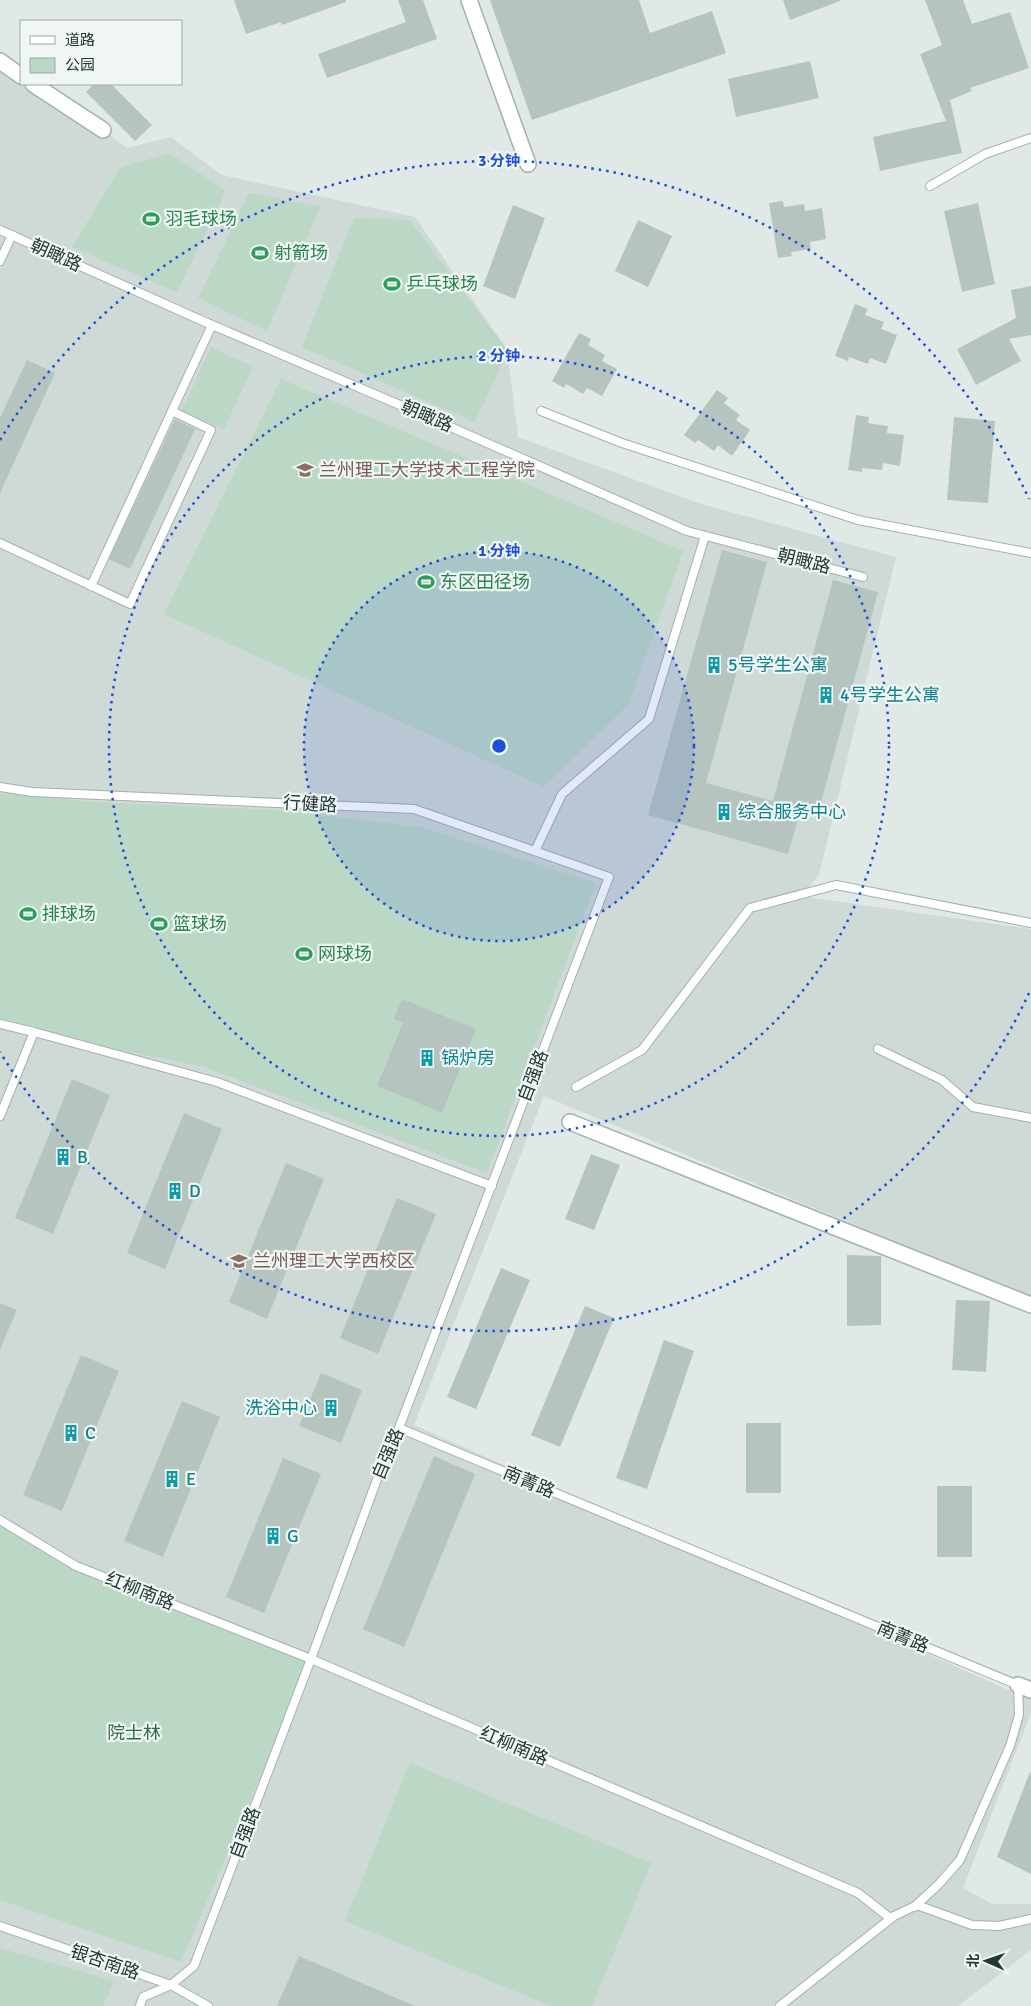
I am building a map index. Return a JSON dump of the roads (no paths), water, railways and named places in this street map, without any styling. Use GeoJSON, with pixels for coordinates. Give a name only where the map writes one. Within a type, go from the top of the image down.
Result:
{"type":"FeatureCollection","features":[{"type":"Feature","properties":{"kind":"street"},"geometry":{"type":"LineString","coordinates":[[469,0],[528,164]]}},
{"type":"Feature","properties":{"kind":"street"},"geometry":{"type":"LineString","coordinates":[[0,61],[20,75]]}},
{"type":"Feature","properties":{"kind":"street"},"geometry":{"type":"LineString","coordinates":[[36,85],[103,130]]}},
{"type":"Feature","properties":{"kind":"street"},"geometry":{"type":"LineString","coordinates":[[570,1122],[1031,1305]]}},
{"type":"Feature","properties":{"kind":"lane"},"geometry":{"type":"LineString","coordinates":[[930,186],[985,154],[1031,138]]}},
{"type":"Feature","properties":{"kind":"lane","name":"朝瞰路"},"geometry":{"type":"LineString","coordinates":[[0,230],[212,325],[455,428],[686,531],[863,577]]}},
{"type":"Feature","properties":{"kind":"lane"},"geometry":{"type":"LineString","coordinates":[[0,261],[12,235]]}},
{"type":"Feature","properties":{"kind":"lane"},"geometry":{"type":"LineString","coordinates":[[91,586],[212,325]]}},
{"type":"Feature","properties":{"kind":"lane"},"geometry":{"type":"LineString","coordinates":[[0,543],[130,604],[210,430],[172,411]]}},
{"type":"Feature","properties":{"kind":"lane"},"geometry":{"type":"LineString","coordinates":[[541,411],[622,443],[858,520],[1031,553]]}},
{"type":"Feature","properties":{"kind":"lane"},"geometry":{"type":"LineString","coordinates":[[535,851],[562,794],[649,719],[705,536]]}},
{"type":"Feature","properties":{"kind":"lane","name":"行健路"},"geometry":{"type":"LineString","coordinates":[[0,787],[41,792],[414,809],[609,877]]}},
{"type":"Feature","properties":{"kind":"lane","name":"自强路"},"geometry":{"type":"LineString","coordinates":[[140,2006],[143,1997],[171,1985],[194,1966],[376,1482],[399,1428],[609,877]]}},
{"type":"Feature","properties":{"kind":"lane"},"geometry":{"type":"LineString","coordinates":[[576,1088],[642,1050],[750,908],[836,885],[1031,923]]}},
{"type":"Feature","properties":{"kind":"lane"},"geometry":{"type":"LineString","coordinates":[[0,1024],[217,1082],[492,1186]]}},
{"type":"Feature","properties":{"kind":"lane"},"geometry":{"type":"LineString","coordinates":[[0,1116],[34,1032]]}},
{"type":"Feature","properties":{"kind":"lane"},"geometry":{"type":"LineString","coordinates":[[878,1049],[942,1080],[973,1107],[1031,1118]]}},
{"type":"Feature","properties":{"kind":"lane","name":"南菁路"},"geometry":{"type":"LineString","coordinates":[[399,1428],[1024,1688],[1010,1746],[960,1860],[917,1905],[890,1918],[780,2006]]}},
{"type":"Feature","properties":{"kind":"lane","name":"红柳南路"},"geometry":{"type":"LineString","coordinates":[[0,1520],[76,1566],[311,1659],[858,1893],[890,1918]]}},
{"type":"Feature","properties":{"kind":"lane"},"geometry":{"type":"LineString","coordinates":[[917,1905],[972,1925],[999,1926],[1031,1919]]}},
{"type":"Feature","properties":{"kind":"lane","name":"银杏南路"},"geometry":{"type":"LineString","coordinates":[[0,1926],[171,1985],[208,2006]]}},
{"type":"Feature","properties":{"kind":"place","name":"羽毛球场"},"geometry":{"type":"Point","coordinates":[151,219]}},
{"type":"Feature","properties":{"kind":"place","name":"射箭场"},"geometry":{"type":"Point","coordinates":[260,253]}},
{"type":"Feature","properties":{"kind":"place","name":"乒乓球场"},"geometry":{"type":"Point","coordinates":[392,284]}},
{"type":"Feature","properties":{"kind":"place","name":"兰州理工大学技术工程学院"},"geometry":{"type":"Point","coordinates":[305,470]}},
{"type":"Feature","properties":{"kind":"place","name":"东区田径场"},"geometry":{"type":"Point","coordinates":[426,582]}},
{"type":"Feature","properties":{"kind":"place","name":"5号学生公寓"},"geometry":{"type":"Point","coordinates":[714,665]}},
{"type":"Feature","properties":{"kind":"place","name":"4号学生公寓"},"geometry":{"type":"Point","coordinates":[826,695]}},
{"type":"Feature","properties":{"kind":"place","name":"综合服务中心"},"geometry":{"type":"Point","coordinates":[724,812]}},
{"type":"Feature","properties":{"kind":"place","name":"排球场"},"geometry":{"type":"Point","coordinates":[28,914]}},
{"type":"Feature","properties":{"kind":"place","name":"篮球场"},"geometry":{"type":"Point","coordinates":[159,924]}},
{"type":"Feature","properties":{"kind":"place","name":"网球场"},"geometry":{"type":"Point","coordinates":[304,954]}},
{"type":"Feature","properties":{"kind":"place","name":"锅炉房"},"geometry":{"type":"Point","coordinates":[427,1058]}},
{"type":"Feature","properties":{"kind":"place","name":"B"},"geometry":{"type":"Point","coordinates":[63,1157]}},
{"type":"Feature","properties":{"kind":"place","name":"D"},"geometry":{"type":"Point","coordinates":[175,1191]}},
{"type":"Feature","properties":{"kind":"place","name":"兰州理工大学西校区"},"geometry":{"type":"Point","coordinates":[239,1261]}},
{"type":"Feature","properties":{"kind":"place","name":"洗浴中心"},"geometry":{"type":"Point","coordinates":[331,1408]}},
{"type":"Feature","properties":{"kind":"place","name":"C"},"geometry":{"type":"Point","coordinates":[71,1433]}},
{"type":"Feature","properties":{"kind":"place","name":"E"},"geometry":{"type":"Point","coordinates":[172,1479]}},
{"type":"Feature","properties":{"kind":"place","name":"G"},"geometry":{"type":"Point","coordinates":[273,1536]}},
{"type":"Feature","properties":{"kind":"park label","name":"院士林"},"geometry":{"type":"Point","coordinates":[134,1733]}}]}
